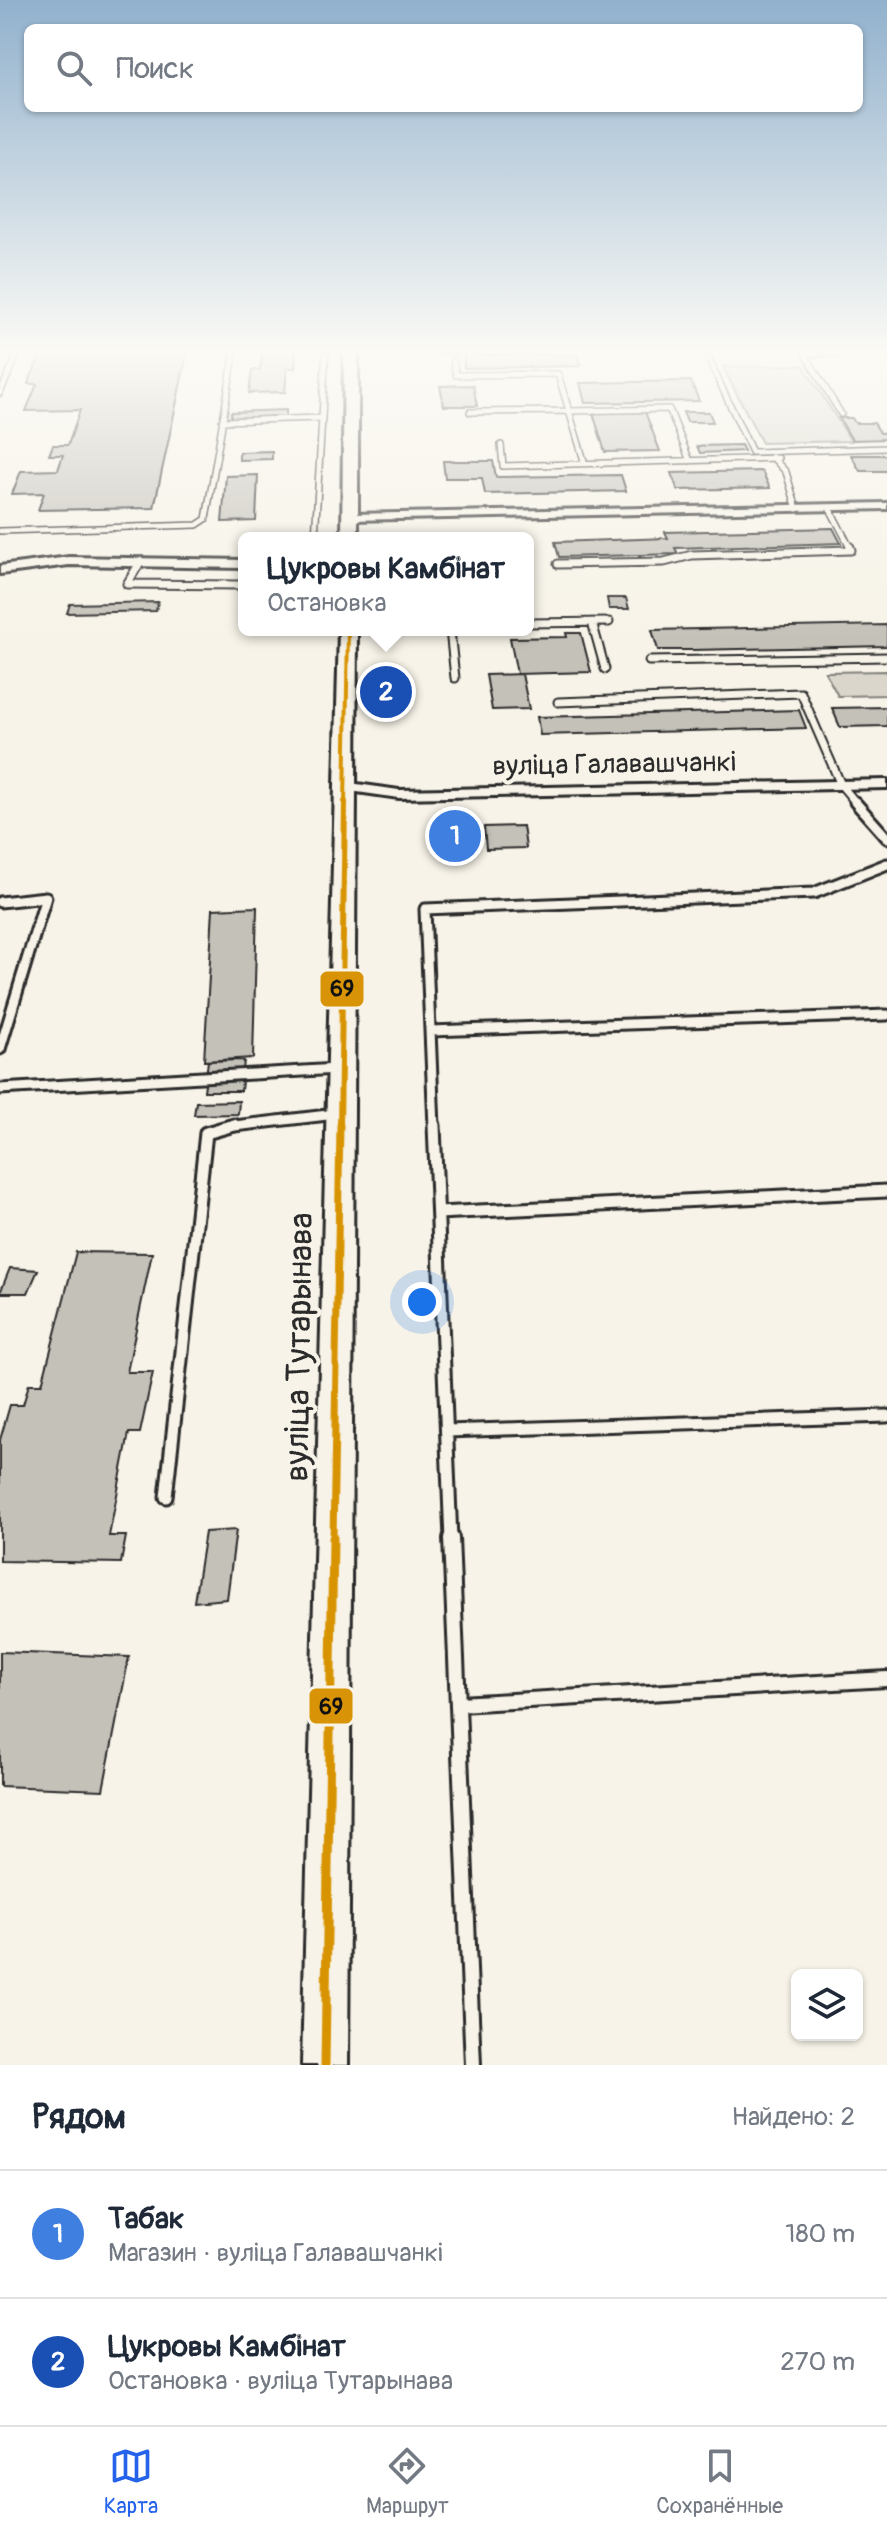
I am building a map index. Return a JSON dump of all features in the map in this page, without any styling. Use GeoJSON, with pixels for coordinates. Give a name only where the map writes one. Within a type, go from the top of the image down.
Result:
{"type":"FeatureCollection","features":[{"type":"Feature","properties":{"kind":"street"},"geometry":{"type":"LineString","coordinates":[[350,532],[351,445]]}},
{"type":"Feature","properties":{"kind":"street"},"geometry":{"type":"LineString","coordinates":[[351,517],[887,506]]}},
{"type":"Feature","properties":{"kind":"street"},"geometry":{"type":"LineString","coordinates":[[0,570],[50,562],[238,564]]}},
{"type":"Feature","properties":{"kind":"street","name":"вуліца Тутарынава"},"geometry":{"type":"LineString","coordinates":[[325,2065],[343,786],[348,636]]}},
{"type":"Feature","properties":{"kind":"street","name":"вуліца Галавашчанкі"},"geometry":{"type":"LineString","coordinates":[[343,786],[399,794],[887,784]]}},
{"type":"Feature","properties":{"kind":"lane"},"geometry":{"type":"LineString","coordinates":[[0,531],[197,525],[206,519],[218,445]]}},
{"type":"Feature","properties":{"kind":"lane"},"geometry":{"type":"LineString","coordinates":[[315,532],[320,445]]}},
{"type":"Feature","properties":{"kind":"lane"},"geometry":{"type":"LineString","coordinates":[[501,445],[503,466],[778,458]]}},
{"type":"Feature","properties":{"kind":"lane"},"geometry":{"type":"LineString","coordinates":[[579,445],[585,464]]}},
{"type":"Feature","properties":{"kind":"lane"},"geometry":{"type":"LineString","coordinates":[[684,445],[690,461]]}},
{"type":"Feature","properties":{"kind":"lane"},"geometry":{"type":"LineString","coordinates":[[749,445],[752,452]]}},
{"type":"Feature","properties":{"kind":"lane"},"geometry":{"type":"LineString","coordinates":[[752,452],[887,448]]}},
{"type":"Feature","properties":{"kind":"lane"},"geometry":{"type":"LineString","coordinates":[[752,452],[778,458]]}},
{"type":"Feature","properties":{"kind":"lane"},"geometry":{"type":"LineString","coordinates":[[778,458],[796,497],[797,509]]}},
{"type":"Feature","properties":{"kind":"lane"},"geometry":{"type":"LineString","coordinates":[[558,564],[664,562],[692,555],[851,550],[830,509]]}},
{"type":"Feature","properties":{"kind":"lane"},"geometry":{"type":"LineString","coordinates":[[141,561],[127,584],[238,585]]}},
{"type":"Feature","properties":{"kind":"lane"},"geometry":{"type":"LineString","coordinates":[[592,622],[605,669]]}},
{"type":"Feature","properties":{"kind":"lane"},"geometry":{"type":"LineString","coordinates":[[534,623],[609,622]]}},
{"type":"Feature","properties":{"kind":"lane"},"geometry":{"type":"LineString","coordinates":[[451,636],[455,678]]}},
{"type":"Feature","properties":{"kind":"lane"},"geometry":{"type":"LineString","coordinates":[[649,661],[887,657]]}},
{"type":"Feature","properties":{"kind":"lane"},"geometry":{"type":"LineString","coordinates":[[558,702],[801,693],[841,785],[887,838]]}},
{"type":"Feature","properties":{"kind":"lane"},"geometry":{"type":"LineString","coordinates":[[473,2065],[425,909],[814,893],[887,864]]}},
{"type":"Feature","properties":{"kind":"lane"},"geometry":{"type":"LineString","coordinates":[[0,902],[46,897],[0,1049]]}},
{"type":"Feature","properties":{"kind":"lane"},"geometry":{"type":"LineString","coordinates":[[430,1031],[887,1015]]}},
{"type":"Feature","properties":{"kind":"lane"},"geometry":{"type":"LineString","coordinates":[[0,1089],[341,1069]]}},
{"type":"Feature","properties":{"kind":"lane"},"geometry":{"type":"LineString","coordinates":[[166,1497],[206,1133],[235,1125],[340,1113]]}},
{"type":"Feature","properties":{"kind":"lane"},"geometry":{"type":"LineString","coordinates":[[438,1213],[887,1191]]}},
{"type":"Feature","properties":{"kind":"lane"},"geometry":{"type":"LineString","coordinates":[[447,1431],[887,1416]]}},
{"type":"Feature","properties":{"kind":"lane"},"geometry":{"type":"LineString","coordinates":[[459,1704],[887,1679]]}},
{"type":"Feature","properties":{"kind":"shaded area"},"geometry":{"type":"Polygon","coordinates":[[[887,671],[887,695],[838,696],[825,672],[887,671]]]}},
{"type":"Feature","properties":{"kind":"building"},"geometry":{"type":"Polygon","coordinates":[[[53,445],[167,445],[154,508],[38,510],[44,493],[12,494],[21,471],[58,470],[63,455],[49,455],[53,445]]]}},
{"type":"Feature","properties":{"kind":"building"},"geometry":{"type":"Polygon","coordinates":[[[603,445],[658,445],[660,451],[605,452],[603,445]]]}},
{"type":"Feature","properties":{"kind":"building"},"geometry":{"type":"Polygon","coordinates":[[[741,445],[744,451],[700,453],[697,446],[741,445]]]}},
{"type":"Feature","properties":{"kind":"building"},"geometry":{"type":"Polygon","coordinates":[[[272,451],[272,459],[239,460],[239,452],[272,451]]]}},
{"type":"Feature","properties":{"kind":"building"},"geometry":{"type":"Polygon","coordinates":[[[851,455],[887,455],[887,471],[860,471],[851,455]]]}},
{"type":"Feature","properties":{"kind":"building"},"geometry":{"type":"Polygon","coordinates":[[[443,461],[493,461],[496,477],[621,475],[626,491],[485,494],[482,478],[445,478],[443,461]]]}},
{"type":"Feature","properties":{"kind":"building"},"geometry":{"type":"Polygon","coordinates":[[[762,471],[770,488],[678,490],[671,473],[762,471]]]}},
{"type":"Feature","properties":{"kind":"building"},"geometry":{"type":"Polygon","coordinates":[[[258,475],[256,521],[222,522],[226,476],[258,475]]]}},
{"type":"Feature","properties":{"kind":"building"},"geometry":{"type":"Polygon","coordinates":[[[833,528],[841,543],[675,548],[678,554],[559,557],[555,542],[668,538],[665,532],[833,528]]]}},
{"type":"Feature","properties":{"kind":"building"},"geometry":{"type":"Polygon","coordinates":[[[607,598],[626,598],[629,609],[609,609],[607,598]]]}},
{"type":"Feature","properties":{"kind":"building"},"geometry":{"type":"Polygon","coordinates":[[[158,602],[156,611],[67,613],[70,604],[158,602]]]}},
{"type":"Feature","properties":{"kind":"building"},"geometry":{"type":"Polygon","coordinates":[[[887,625],[887,646],[658,650],[652,630],[887,625]]]}},
{"type":"Feature","properties":{"kind":"building"},"geometry":{"type":"Polygon","coordinates":[[[566,633],[581,633],[591,672],[517,674],[510,638],[567,637],[566,633]]]}},
{"type":"Feature","properties":{"kind":"building"},"geometry":{"type":"Polygon","coordinates":[[[522,674],[529,709],[492,710],[486,675],[522,674]]]}},
{"type":"Feature","properties":{"kind":"building"},"geometry":{"type":"Polygon","coordinates":[[[887,707],[887,726],[840,727],[832,708],[887,707]]]}},
{"type":"Feature","properties":{"kind":"building"},"geometry":{"type":"Polygon","coordinates":[[[799,710],[806,728],[540,735],[537,717],[799,710]]]}},
{"type":"Feature","properties":{"kind":"building"},"geometry":{"type":"Polygon","coordinates":[[[523,826],[526,848],[486,849],[484,827],[523,826]]]}},
{"type":"Feature","properties":{"kind":"building"},"geometry":{"type":"Polygon","coordinates":[[[463,830],[465,842],[447,843],[446,831],[463,830]]]}},
{"type":"Feature","properties":{"kind":"building"},"geometry":{"type":"Polygon","coordinates":[[[257,907],[253,1058],[204,1061],[213,909],[257,907]]]}},
{"type":"Feature","properties":{"kind":"building"},"geometry":{"type":"Polygon","coordinates":[[[244,1060],[241,1091],[204,1091],[208,1061],[244,1060]]]}},
{"type":"Feature","properties":{"kind":"building"},"geometry":{"type":"Polygon","coordinates":[[[239,1101],[238,1114],[194,1115],[196,1102],[239,1101]]]}},
{"type":"Feature","properties":{"kind":"building"},"geometry":{"type":"Polygon","coordinates":[[[76,1252],[152,1253],[127,1372],[153,1372],[140,1433],[129,1433],[109,1536],[126,1536],[121,1563],[0,1561],[0,1440],[10,1405],[23,1405],[29,1384],[42,1384],[76,1252]]]}},
{"type":"Feature","properties":{"kind":"building"},"geometry":{"type":"Polygon","coordinates":[[[10,1268],[38,1270],[28,1293],[0,1293],[10,1268]]]}},
{"type":"Feature","properties":{"kind":"building"},"geometry":{"type":"Polygon","coordinates":[[[236,1530],[227,1599],[194,1602],[205,1532],[236,1530]]]}},
{"type":"Feature","properties":{"kind":"building"},"geometry":{"type":"Polygon","coordinates":[[[0,1652],[129,1657],[103,1790],[0,1786],[0,1652]]]}},
{"type":"Feature","properties":{"kind":"transit line","name":"69"},"geometry":{"type":"LineString","coordinates":[[325,2065],[348,636]]}},
{"type":"Feature","properties":{"kind":"place","name":"Цукровы Камбінат"},"geometry":{"type":"Point","coordinates":[386,692]}},
{"type":"Feature","properties":{"kind":"place","name":"Табак"},"geometry":{"type":"Point","coordinates":[455,836]}}]}
